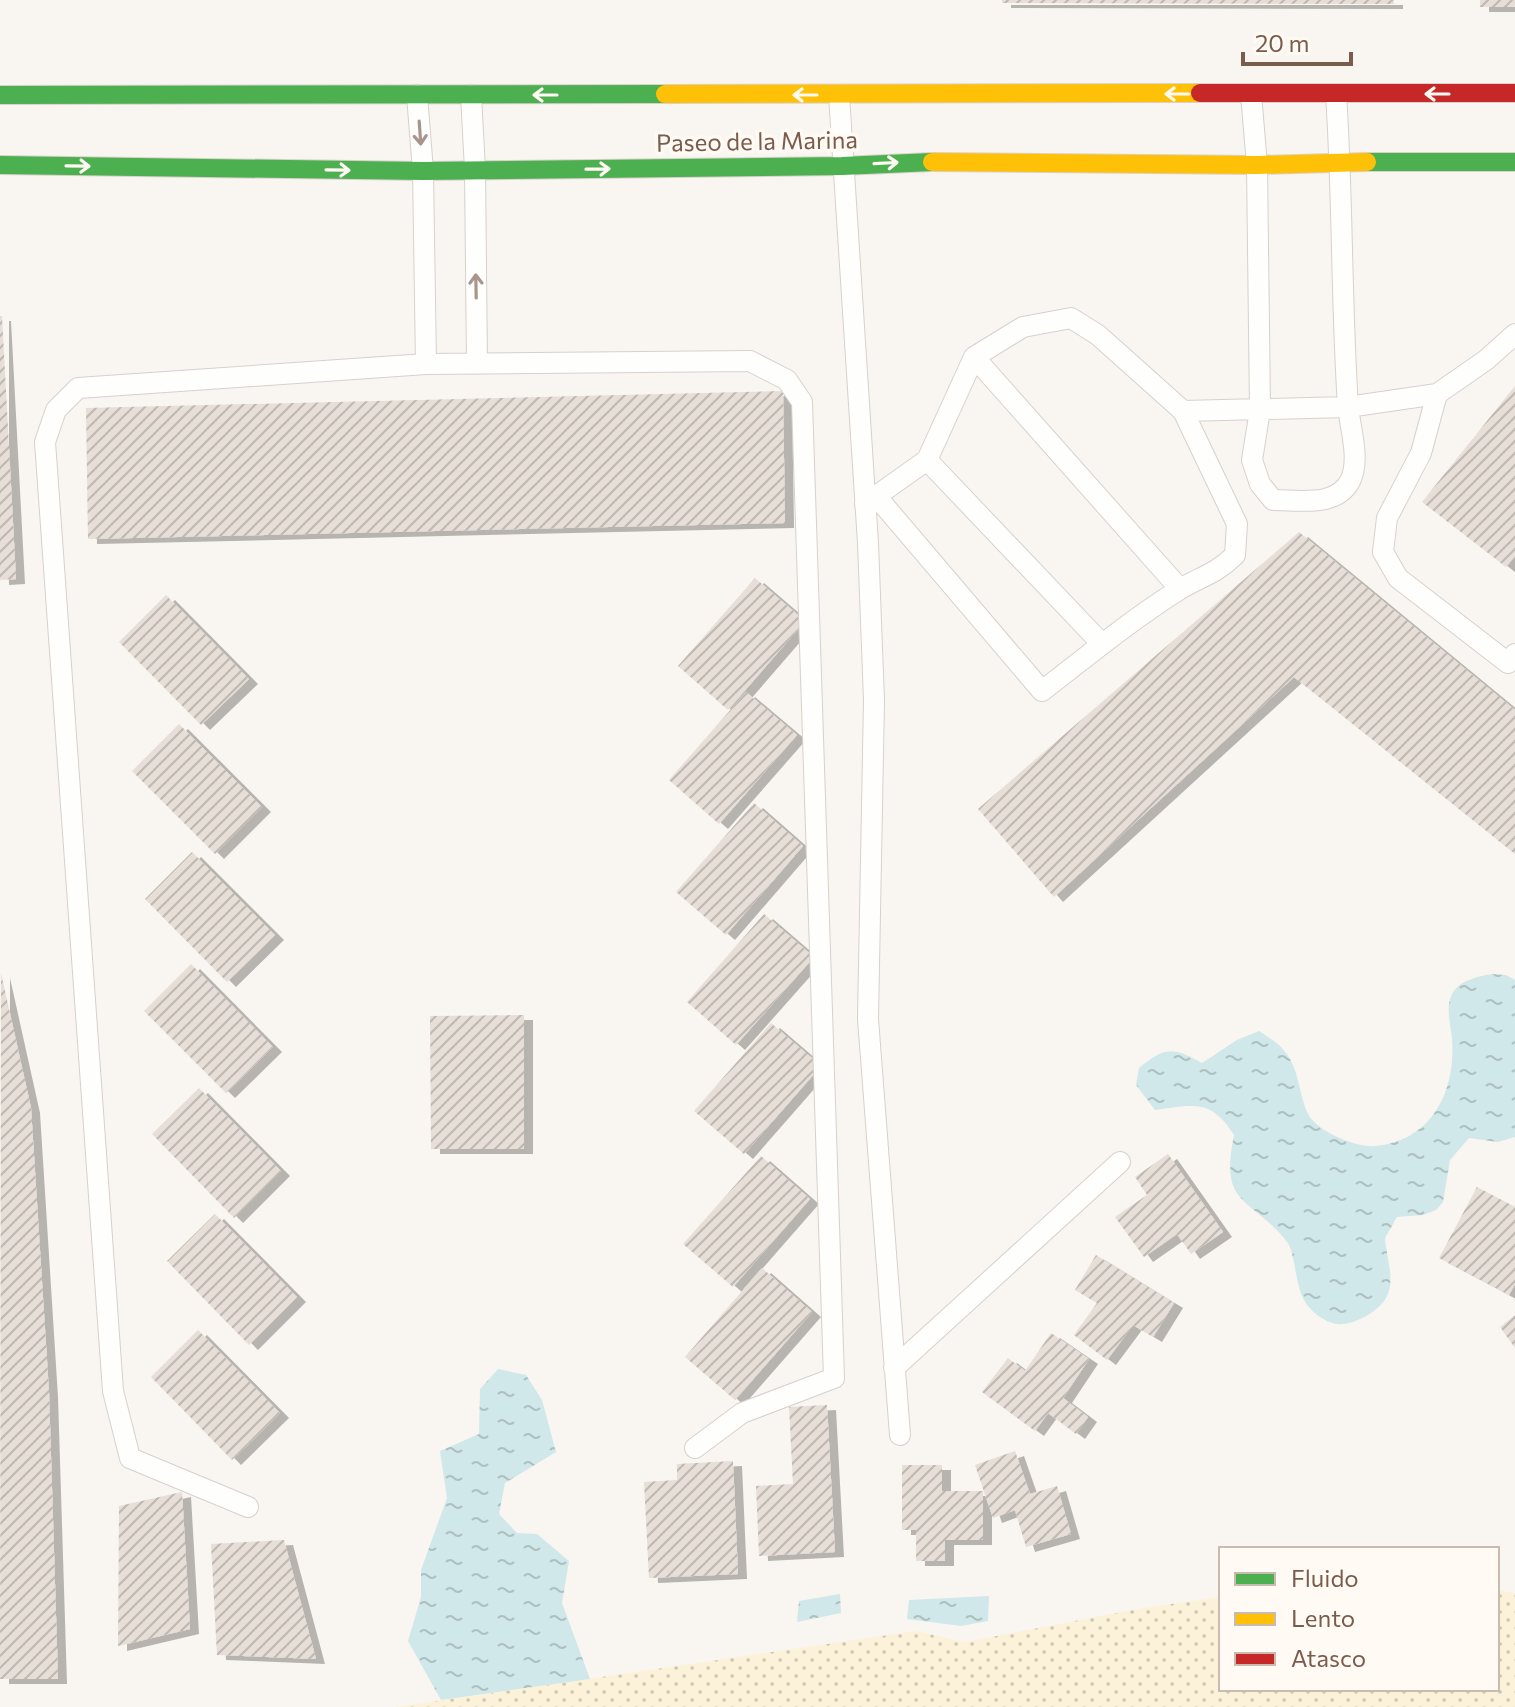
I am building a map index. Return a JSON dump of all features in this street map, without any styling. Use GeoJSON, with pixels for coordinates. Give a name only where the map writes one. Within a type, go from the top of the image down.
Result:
{"type":"FeatureCollection","features":[{"type":"Feature","properties":{"kind":"street","name":"Paseo de la Marina"},"geometry":{"type":"LineString","coordinates":[[0,95],[839,95],[917,102],[1251,94],[1515,93]]}},
{"type":"Feature","properties":{"kind":"street","name":"Paseo de la Marina"},"geometry":{"type":"LineString","coordinates":[[0,165],[423,171],[842,166],[917,155],[1257,165],[1515,162]]}},
{"type":"Feature","properties":{"kind":"lane"},"geometry":{"type":"LineString","coordinates":[[1251,94],[1257,165],[1260,410],[1252,460],[1260,484],[1273,500],[1325,500],[1340,493],[1351,480],[1355,460],[1348,407],[1336,94]]}},
{"type":"Feature","properties":{"kind":"lane"},"geometry":{"type":"LineString","coordinates":[[417,95],[423,171],[426,364]]}},
{"type":"Feature","properties":{"kind":"lane"},"geometry":{"type":"LineString","coordinates":[[471,95],[477,364]]}},
{"type":"Feature","properties":{"kind":"lane"},"geometry":{"type":"LineString","coordinates":[[839,95],[842,166],[870,500],[874,700],[868,1019],[900,1435]]}},
{"type":"Feature","properties":{"kind":"lane"},"geometry":{"type":"LineString","coordinates":[[1071,318],[1098,335],[1183,411],[1237,524],[1235,555],[1219,571],[1180,589],[1042,691],[870,500],[927,460],[974,357],[1023,327],[1071,318]]}},
{"type":"Feature","properties":{"kind":"lane"},"geometry":{"type":"LineString","coordinates":[[1183,411],[1348,407],[1437,394],[1486,360],[1515,334]]}},
{"type":"Feature","properties":{"kind":"lane"},"geometry":{"type":"LineString","coordinates":[[974,357],[1180,589]]}},
{"type":"Feature","properties":{"kind":"lane"},"geometry":{"type":"LineString","coordinates":[[248,1507],[130,1458],[113,1391],[45,442],[56,410],[78,388],[426,364],[750,361],[787,380],[802,402],[834,1378],[742,1413],[695,1448]]}},
{"type":"Feature","properties":{"kind":"lane"},"geometry":{"type":"LineString","coordinates":[[1437,394],[1421,453],[1387,518],[1383,552],[1398,578],[1508,663],[1515,654]]}},
{"type":"Feature","properties":{"kind":"lane"},"geometry":{"type":"LineString","coordinates":[[927,460],[1102,644]]}},
{"type":"Feature","properties":{"kind":"lane"},"geometry":{"type":"LineString","coordinates":[[894,1368],[1120,1162]]}},
{"type":"Feature","properties":{"kind":"sand"},"geometry":{"type":"Polygon","coordinates":[[[1499,1590],[1515,1594],[1515,1707],[396,1707],[916,1631],[965,1642],[1143,1608],[1219,1597],[1219,1691],[1499,1691],[1499,1590]]]}},
{"type":"Feature","properties":{"kind":"water"},"geometry":{"type":"Polygon","coordinates":[[[1492,974],[1506,975],[1515,980],[1515,1137],[1498,1142],[1469,1138],[1450,1160],[1443,1202],[1436,1210],[1423,1215],[1397,1217],[1385,1238],[1390,1284],[1383,1303],[1351,1323],[1338,1324],[1323,1319],[1304,1300],[1287,1242],[1234,1189],[1230,1159],[1234,1135],[1226,1123],[1200,1107],[1155,1110],[1136,1085],[1139,1068],[1155,1056],[1169,1051],[1202,1063],[1237,1040],[1259,1031],[1287,1054],[1307,1112],[1318,1126],[1357,1144],[1375,1146],[1395,1142],[1425,1124],[1444,1094],[1452,1058],[1451,996],[1466,981],[1492,974]]]}},
{"type":"Feature","properties":{"kind":"water"},"geometry":{"type":"Polygon","coordinates":[[[498,1369],[526,1375],[542,1400],[556,1452],[505,1483],[499,1514],[517,1533],[537,1534],[569,1561],[562,1603],[590,1679],[441,1700],[408,1641],[421,1597],[421,1570],[447,1498],[440,1451],[479,1434],[480,1389],[498,1369]]]}},
{"type":"Feature","properties":{"kind":"water"},"geometry":{"type":"Polygon","coordinates":[[[840,1594],[841,1613],[797,1622],[799,1601],[840,1594]]]}},
{"type":"Feature","properties":{"kind":"water"},"geometry":{"type":"Polygon","coordinates":[[[989,1596],[988,1621],[961,1626],[907,1619],[909,1600],[989,1596]]]}},
{"type":"Feature","properties":{"kind":"building"},"geometry":{"type":"Polygon","coordinates":[[[1002,0],[1394,0],[1394,4],[1002,3],[1002,0]]]}},
{"type":"Feature","properties":{"kind":"building"},"geometry":{"type":"Polygon","coordinates":[[[1480,0],[1515,0],[1515,7],[1480,7],[1480,0]]]}},
{"type":"Feature","properties":{"kind":"building"},"geometry":{"type":"Polygon","coordinates":[[[0,316],[16,579],[0,580],[0,316]]]}},
{"type":"Feature","properties":{"kind":"building"},"geometry":{"type":"Polygon","coordinates":[[[1515,386],[1515,556],[1506,567],[1422,502],[1515,386]]]}},
{"type":"Feature","properties":{"kind":"building"},"geometry":{"type":"Polygon","coordinates":[[[783,391],[785,523],[88,539],[86,408],[783,391]]]}},
{"type":"Feature","properties":{"kind":"building"},"geometry":{"type":"Polygon","coordinates":[[[1299,532],[1515,710],[1515,854],[1294,677],[1054,897],[978,809],[1299,532]]]}},
{"type":"Feature","properties":{"kind":"building"},"geometry":{"type":"Polygon","coordinates":[[[755,578],[805,621],[728,710],[678,666],[755,578]]]}},
{"type":"Feature","properties":{"kind":"building"},"geometry":{"type":"Polygon","coordinates":[[[166,595],[249,679],[201,725],[119,642],[166,595]]]}},
{"type":"Feature","properties":{"kind":"building"},"geometry":{"type":"Polygon","coordinates":[[[746,692],[797,735],[719,824],[669,780],[746,692]]]}},
{"type":"Feature","properties":{"kind":"building"},"geometry":{"type":"Polygon","coordinates":[[[179,724],[262,807],[215,854],[132,771],[179,724]]]}},
{"type":"Feature","properties":{"kind":"building"},"geometry":{"type":"Polygon","coordinates":[[[754,803],[803,846],[726,935],[676,892],[754,803]]]}},
{"type":"Feature","properties":{"kind":"building"},"geometry":{"type":"Polygon","coordinates":[[[192,852],[275,935],[227,982],[145,899],[192,852]]]}},
{"type":"Feature","properties":{"kind":"building"},"geometry":{"type":"Polygon","coordinates":[[[764,914],[814,957],[736,1045],[687,1002],[764,914]]]}},
{"type":"Feature","properties":{"kind":"building"},"geometry":{"type":"Polygon","coordinates":[[[191,964],[273,1047],[226,1093],[144,1011],[191,964]]]}},
{"type":"Feature","properties":{"kind":"building"},"geometry":{"type":"Polygon","coordinates":[[[1,973],[31,1108],[49,1392],[58,1679],[0,1679],[1,973]]]}},
{"type":"Feature","properties":{"kind":"building"},"geometry":{"type":"Polygon","coordinates":[[[524,1015],[524,1149],[431,1149],[430,1016],[524,1015]]]}},
{"type":"Feature","properties":{"kind":"building"},"geometry":{"type":"Polygon","coordinates":[[[771,1023],[821,1066],[744,1154],[694,1111],[771,1023]]]}},
{"type":"Feature","properties":{"kind":"building"},"geometry":{"type":"Polygon","coordinates":[[[199,1088],[281,1171],[234,1218],[152,1134],[199,1088]]]}},
{"type":"Feature","properties":{"kind":"building"},"geometry":{"type":"Polygon","coordinates":[[[1168,1154],[1223,1232],[1191,1254],[1177,1234],[1144,1257],[1115,1217],[1147,1195],[1135,1177],[1168,1154]]]}},
{"type":"Feature","properties":{"kind":"building"},"geometry":{"type":"Polygon","coordinates":[[[761,1156],[810,1199],[733,1287],[683,1244],[761,1156]]]}},
{"type":"Feature","properties":{"kind":"building"},"geometry":{"type":"Polygon","coordinates":[[[1477,1187],[1515,1207],[1515,1284],[1509,1295],[1439,1258],[1477,1187]]]}},
{"type":"Feature","properties":{"kind":"building"},"geometry":{"type":"Polygon","coordinates":[[[215,1214],[297,1297],[249,1345],[167,1261],[215,1214]]]}},
{"type":"Feature","properties":{"kind":"building"},"geometry":{"type":"Polygon","coordinates":[[[1096,1255],[1174,1303],[1153,1337],[1133,1325],[1107,1360],[1074,1335],[1097,1303],[1075,1290],[1096,1255]]]}},
{"type":"Feature","properties":{"kind":"building"},"geometry":{"type":"Polygon","coordinates":[[[762,1268],[812,1312],[735,1400],[685,1357],[762,1268]]]}},
{"type":"Feature","properties":{"kind":"building"},"geometry":{"type":"Polygon","coordinates":[[[1515,1315],[1515,1348],[1500,1327],[1515,1315]]]}},
{"type":"Feature","properties":{"kind":"building"},"geometry":{"type":"Polygon","coordinates":[[[198,1330],[280,1413],[232,1460],[151,1377],[198,1330]]]}},
{"type":"Feature","properties":{"kind":"building"},"geometry":{"type":"Polygon","coordinates":[[[1051,1333],[1089,1359],[1063,1398],[1088,1417],[1076,1434],[1048,1413],[1035,1431],[982,1392],[1008,1358],[1025,1371],[1051,1333]]]}},
{"type":"Feature","properties":{"kind":"building"},"geometry":{"type":"Polygon","coordinates":[[[827,1405],[835,1552],[759,1556],[756,1486],[793,1484],[789,1407],[827,1405]]]}},
{"type":"Feature","properties":{"kind":"building"},"geometry":{"type":"Polygon","coordinates":[[[1015,1451],[1030,1494],[1057,1486],[1071,1534],[1026,1547],[1015,1510],[993,1518],[975,1465],[1015,1451]]]}},
{"type":"Feature","properties":{"kind":"building"},"geometry":{"type":"Polygon","coordinates":[[[733,1461],[738,1574],[649,1578],[644,1482],[677,1480],[677,1464],[733,1461]]]}},
{"type":"Feature","properties":{"kind":"building"},"geometry":{"type":"Polygon","coordinates":[[[902,1465],[942,1465],[942,1491],[983,1491],[983,1540],[945,1540],[945,1561],[916,1561],[916,1530],[902,1530],[902,1465]]]}},
{"type":"Feature","properties":{"kind":"building"},"geometry":{"type":"Polygon","coordinates":[[[182,1492],[190,1629],[118,1646],[119,1506],[182,1492]]]}},
{"type":"Feature","properties":{"kind":"building"},"geometry":{"type":"Polygon","coordinates":[[[284,1540],[316,1659],[217,1655],[211,1544],[284,1540]]]}},
{"type":"Feature","properties":{"kind":"traffic: fast"},"geometry":{"type":"LineString","coordinates":[[0,95],[665,94]]}},
{"type":"Feature","properties":{"kind":"traffic: fast"},"geometry":{"type":"LineString","coordinates":[[0,165],[423,171],[842,166],[932,162]]}},
{"type":"Feature","properties":{"kind":"traffic: fast"},"geometry":{"type":"LineString","coordinates":[[1367,162],[1515,162]]}},
{"type":"Feature","properties":{"kind":"traffic: slow"},"geometry":{"type":"LineString","coordinates":[[665,94],[1200,93]]}},
{"type":"Feature","properties":{"kind":"traffic: slow"},"geometry":{"type":"LineString","coordinates":[[932,162],[1257,165],[1367,162]]}},
{"type":"Feature","properties":{"kind":"traffic: jam"},"geometry":{"type":"LineString","coordinates":[[1200,93],[1515,93]]}}]}
